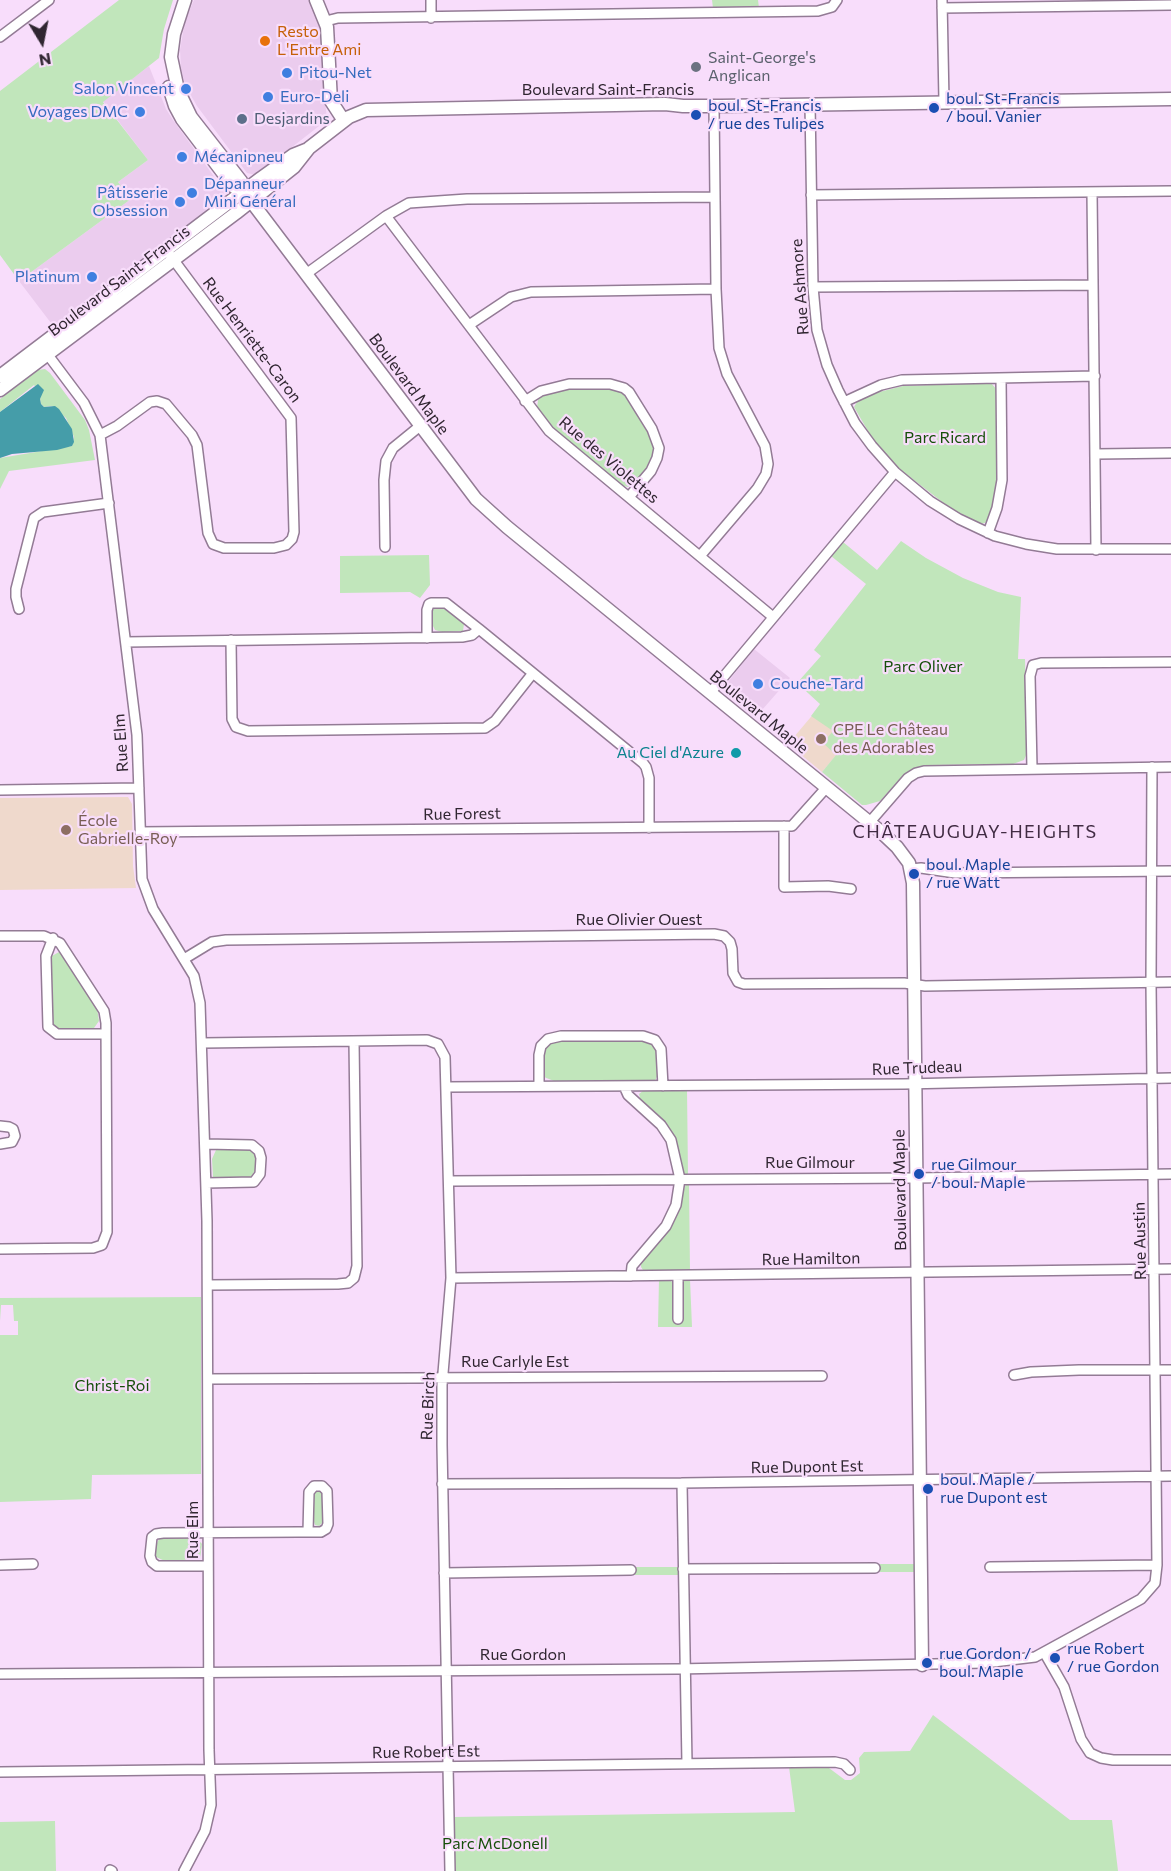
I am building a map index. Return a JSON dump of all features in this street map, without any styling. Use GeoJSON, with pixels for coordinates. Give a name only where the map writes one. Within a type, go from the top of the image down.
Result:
{"type":"FeatureCollection","features":[{"type":"Feature","properties":{"kind":"street"},"geometry":{"type":"LineString","coordinates":[[0,37],[49,0]]}},
{"type":"Feature","properties":{"kind":"street","name":"Boulevard Maple"},"geometry":{"type":"LineString","coordinates":[[177,0],[167,32],[164,53],[166,75],[175,106],[187,126],[233,186],[246,195]]}},
{"type":"Feature","properties":{"kind":"street","name":"Boulevard Maple"},"geometry":{"type":"LineString","coordinates":[[185,0],[175,27],[172,64],[177,86],[191,117],[241,181],[246,195],[471,494],[486,509],[869,823],[906,857],[911,869],[914,985],[922,1665]]}},
{"type":"Feature","properties":{"kind":"street"},"geometry":{"type":"LineString","coordinates":[[316,0],[326,21],[330,97],[344,121]]}},
{"type":"Feature","properties":{"kind":"street"},"geometry":{"type":"LineString","coordinates":[[431,0],[432,18]]}},
{"type":"Feature","properties":{"kind":"street"},"geometry":{"type":"LineString","coordinates":[[326,21],[338,18],[818,11],[832,7],[837,0]]}},
{"type":"Feature","properties":{"kind":"street"},"geometry":{"type":"LineString","coordinates":[[944,101],[942,4],[1171,5]]}},
{"type":"Feature","properties":{"kind":"street","name":"Boulevard Saint-Francis"},"geometry":{"type":"LineString","coordinates":[[2,380],[170,256],[246,195],[294,167],[309,148],[352,115],[366,110],[665,104],[714,106],[1171,99]]}},
{"type":"Feature","properties":{"kind":"street","name":"Rue Ashmore"},"geometry":{"type":"LineString","coordinates":[[810,104],[815,322],[821,349],[843,402],[865,438],[895,472],[942,508],[988,533],[1038,547],[1057,549],[1171,549]]}},
{"type":"Feature","properties":{"kind":"street"},"geometry":{"type":"LineString","coordinates":[[700,556],[757,489],[766,474],[768,464],[765,446],[727,374],[717,340],[714,106]]}},
{"type":"Feature","properties":{"kind":"street"},"geometry":{"type":"LineString","coordinates":[[811,195],[1171,191]]}},
{"type":"Feature","properties":{"kind":"street"},"geometry":{"type":"LineString","coordinates":[[1092,192],[1097,454],[1096,550]]}},
{"type":"Feature","properties":{"kind":"street"},"geometry":{"type":"LineString","coordinates":[[306,274],[386,216],[409,203],[714,196]]}},
{"type":"Feature","properties":{"kind":"street","name":"Rue des Violettes"},"geometry":{"type":"LineString","coordinates":[[386,216],[525,401],[555,436],[773,617]]}},
{"type":"Feature","properties":{"kind":"street","name":"Rue Henriette-Caron"},"geometry":{"type":"LineString","coordinates":[[100,435],[117,426],[150,402],[157,401],[166,404],[192,435],[196,445],[208,533],[213,544],[224,548],[274,548],[283,546],[292,539],[294,532],[291,418],[170,256]]}},
{"type":"Feature","properties":{"kind":"street"},"geometry":{"type":"LineString","coordinates":[[813,287],[1093,285]]}},
{"type":"Feature","properties":{"kind":"street"},"geometry":{"type":"LineString","coordinates":[[469,325],[512,297],[531,292],[716,289]]}},
{"type":"Feature","properties":{"kind":"street","name":"Rue Elm"},"geometry":{"type":"LineString","coordinates":[[44,350],[84,403],[100,435],[137,735],[141,872],[146,894],[198,988],[203,1043],[206,1144],[210,1816],[201,1840],[183,1871]]}},
{"type":"Feature","properties":{"kind":"street"},"geometry":{"type":"LineString","coordinates":[[843,402],[894,381],[1095,376]]}},
{"type":"Feature","properties":{"kind":"street"},"geometry":{"type":"LineString","coordinates":[[988,533],[997,508],[1002,480],[1001,378]]}},
{"type":"Feature","properties":{"kind":"street"},"geometry":{"type":"LineString","coordinates":[[525,401],[541,391],[569,384],[610,384],[629,392],[652,429],[659,448],[651,471],[628,497]]}},
{"type":"Feature","properties":{"kind":"street"},"geometry":{"type":"LineString","coordinates":[[385,547],[386,461],[393,448],[420,426]]}},
{"type":"Feature","properties":{"kind":"street"},"geometry":{"type":"LineString","coordinates":[[1097,454],[1171,453]]}},
{"type":"Feature","properties":{"kind":"street"},"geometry":{"type":"LineString","coordinates":[[710,693],[895,472]]}},
{"type":"Feature","properties":{"kind":"street"},"geometry":{"type":"LineString","coordinates":[[19,609],[16,589],[34,518],[43,512],[109,503]]}},
{"type":"Feature","properties":{"kind":"street"},"geometry":{"type":"LineString","coordinates":[[427,638],[427,607],[431,603],[446,603],[646,768],[649,778],[650,828]]}},
{"type":"Feature","properties":{"kind":"street"},"geometry":{"type":"LineString","coordinates":[[126,642],[467,637],[479,629]]}},
{"type":"Feature","properties":{"kind":"street"},"geometry":{"type":"LineString","coordinates":[[231,640],[232,719],[240,729],[248,731],[485,728],[495,721],[533,673]]}},
{"type":"Feature","properties":{"kind":"street"},"geometry":{"type":"LineString","coordinates":[[1032,768],[1030,676],[1034,665],[1171,662]]}},
{"type":"Feature","properties":{"kind":"street","name":"Rue Austin"},"geometry":{"type":"LineString","coordinates":[[1044,1652],[1141,1599],[1155,1583],[1158,1476],[1151,983],[1152,767]]}},
{"type":"Feature","properties":{"kind":"street"},"geometry":{"type":"LineString","coordinates":[[869,823],[899,786],[916,773],[930,770],[1171,767]]}},
{"type":"Feature","properties":{"kind":"street"},"geometry":{"type":"LineString","coordinates":[[0,790],[139,788]]}},
{"type":"Feature","properties":{"kind":"street"},"geometry":{"type":"LineString","coordinates":[[826,788],[796,824],[784,826],[784,887],[828,886],[851,889]]}},
{"type":"Feature","properties":{"kind":"street","name":"Rue Forest"},"geometry":{"type":"LineString","coordinates":[[140,832],[784,826]]}},
{"type":"Feature","properties":{"kind":"street"},"geometry":{"type":"LineString","coordinates":[[911,869],[921,868],[955,873],[1171,870]]}},
{"type":"Feature","properties":{"kind":"street","name":"Rue Olivier Ouest"},"geometry":{"type":"LineString","coordinates":[[184,959],[212,942],[226,940],[714,934],[724,936],[730,942],[733,973],[738,982],[744,984],[1171,982]]}},
{"type":"Feature","properties":{"kind":"street"},"geometry":{"type":"LineString","coordinates":[[0,936],[38,935],[53,938],[64,946],[102,1006],[106,1034],[107,1232],[102,1245],[93,1248],[0,1249]]}},
{"type":"Feature","properties":{"kind":"street"},"geometry":{"type":"LineString","coordinates":[[53,938],[46,956],[48,1027],[57,1034],[106,1034]]}},
{"type":"Feature","properties":{"kind":"street"},"geometry":{"type":"LineString","coordinates":[[539,1086],[541,1046],[548,1039],[561,1036],[643,1036],[656,1040],[661,1049],[663,1086]]}},
{"type":"Feature","properties":{"kind":"street","name":"Rue Birch"},"geometry":{"type":"LineString","coordinates":[[354,1041],[427,1040],[435,1042],[441,1048],[446,1062],[451,1278],[443,1378],[442,1484],[450,1871]]}},
{"type":"Feature","properties":{"kind":"street"},"geometry":{"type":"LineString","coordinates":[[203,1043],[354,1041],[357,1266],[354,1278],[348,1283],[338,1284],[208,1285]]}},
{"type":"Feature","properties":{"kind":"street","name":"Rue Trudeau"},"geometry":{"type":"LineString","coordinates":[[447,1087],[915,1083],[1171,1078]]}},
{"type":"Feature","properties":{"kind":"street"},"geometry":{"type":"LineString","coordinates":[[624,1086],[628,1095],[661,1125],[671,1140],[680,1179],[676,1205],[666,1226],[632,1266],[631,1275]]}},
{"type":"Feature","properties":{"kind":"street"},"geometry":{"type":"LineString","coordinates":[[0,1126],[9,1126],[15,1136],[12,1142],[0,1144]]}},
{"type":"Feature","properties":{"kind":"street"},"geometry":{"type":"LineString","coordinates":[[206,1144],[252,1145],[259,1150],[261,1158],[260,1174],[254,1182],[206,1183]]}},
{"type":"Feature","properties":{"kind":"street","name":"Rue Gilmour"},"geometry":{"type":"LineString","coordinates":[[450,1181],[1171,1174]]}},
{"type":"Feature","properties":{"kind":"street","name":"Rue Hamilton"},"geometry":{"type":"LineString","coordinates":[[451,1278],[1171,1269]]}},
{"type":"Feature","properties":{"kind":"street"},"geometry":{"type":"LineString","coordinates":[[678,1276],[678,1319]]}},
{"type":"Feature","properties":{"kind":"street"},"geometry":{"type":"LineString","coordinates":[[1014,1375],[1030,1372],[1171,1370]]}},
{"type":"Feature","properties":{"kind":"street","name":"Rue Carlyle Est"},"geometry":{"type":"LineString","coordinates":[[208,1379],[822,1376]]}},
{"type":"Feature","properties":{"kind":"street","name":"Rue Dupont Est"},"geometry":{"type":"LineString","coordinates":[[442,1484],[1171,1476]]}},
{"type":"Feature","properties":{"kind":"street"},"geometry":{"type":"LineString","coordinates":[[682,1483],[687,1764]]}},
{"type":"Feature","properties":{"kind":"street"},"geometry":{"type":"LineString","coordinates":[[208,1566],[159,1566],[152,1562],[150,1556],[151,1540],[156,1534],[308,1532],[324,1531],[328,1524],[327,1491],[319,1485],[312,1487],[309,1492],[308,1532]]}},
{"type":"Feature","properties":{"kind":"street"},"geometry":{"type":"LineString","coordinates":[[0,1564],[33,1564]]}},
{"type":"Feature","properties":{"kind":"street"},"geometry":{"type":"LineString","coordinates":[[990,1567],[1157,1565]]}},
{"type":"Feature","properties":{"kind":"street"},"geometry":{"type":"LineString","coordinates":[[683,1569],[874,1568]]}},
{"type":"Feature","properties":{"kind":"street"},"geometry":{"type":"LineString","coordinates":[[444,1573],[631,1570]]}},
{"type":"Feature","properties":{"kind":"street"},"geometry":{"type":"LineString","coordinates":[[1044,1652],[1064,1688],[1081,1739],[1090,1753],[1113,1760],[1171,1760]]}},
{"type":"Feature","properties":{"kind":"street","name":"Rue Gordon"},"geometry":{"type":"LineString","coordinates":[[0,1674],[922,1665],[1008,1662],[1032,1658],[1044,1652]]}},
{"type":"Feature","properties":{"kind":"street","name":"Rue Robert Est"},"geometry":{"type":"LineString","coordinates":[[0,1772],[839,1762],[850,1770]]}},
{"type":"Feature","properties":{"kind":"shaded area"},"geometry":{"type":"Polygon","coordinates":[[[194,0],[311,0],[321,25],[327,118],[256,175],[247,173],[197,106],[185,85],[180,50],[185,21],[194,0]]]}},
{"type":"Feature","properties":{"kind":"shaded area"},"geometry":{"type":"Polygon","coordinates":[[[149,66],[166,109],[226,193],[191,223],[54,327],[19,281],[131,199],[118,182],[148,160],[103,101],[149,66]]]}},
{"type":"Feature","properties":{"kind":"shaded area"},"geometry":{"type":"Polygon","coordinates":[[[38,384],[44,390],[40,399],[41,404],[44,407],[55,406],[59,409],[72,429],[74,442],[72,446],[57,450],[12,454],[0,458],[0,412],[38,384]]]}},
{"type":"Feature","properties":{"kind":"shaded area"},"geometry":{"type":"Polygon","coordinates":[[[754,649],[790,678],[755,718],[724,692],[724,687],[754,649]]]}},
{"type":"Feature","properties":{"kind":"shaded area","name":"CPE Le Château des Adorables"},"geometry":{"type":"Polygon","coordinates":[[[821,705],[854,734],[822,772],[788,744],[821,705]]]}},
{"type":"Feature","properties":{"kind":"shaded area","name":"École Gabrielle-Roy"},"geometry":{"type":"Polygon","coordinates":[[[128,797],[132,804],[133,866],[136,888],[0,890],[0,798],[128,797]]]}},
{"type":"Feature","properties":{"kind":"green space"},"geometry":{"type":"Polygon","coordinates":[[[119,0],[173,0],[164,29],[159,58],[103,102],[148,160],[118,182],[131,199],[19,281],[0,255],[0,91],[119,0]]]}},
{"type":"Feature","properties":{"kind":"green space"},"geometry":{"type":"Polygon","coordinates":[[[712,0],[758,0],[759,8],[713,8],[712,0]]]}},
{"type":"Feature","properties":{"kind":"green space"},"geometry":{"type":"Polygon","coordinates":[[[45,369],[85,420],[95,460],[9,471],[0,489],[0,458],[72,446],[74,437],[66,418],[52,406],[44,407],[41,404],[41,394],[34,385],[0,412],[0,399],[38,370],[45,369]]]}},
{"type":"Feature","properties":{"kind":"green space","name":"Parc Ricard"},"geometry":{"type":"Polygon","coordinates":[[[991,383],[998,391],[999,461],[996,496],[990,518],[980,524],[950,508],[897,467],[872,438],[854,407],[857,402],[879,392],[903,386],[991,383]]]}},
{"type":"Feature","properties":{"kind":"green space"},"geometry":{"type":"Polygon","coordinates":[[[568,388],[618,390],[630,400],[646,423],[655,456],[649,469],[634,485],[628,487],[620,485],[557,432],[537,408],[541,396],[568,388]]]}},
{"type":"Feature","properties":{"kind":"green space","name":"Parc Oliver"},"geometry":{"type":"Polygon","coordinates":[[[901,541],[963,578],[998,592],[1021,597],[1018,659],[1025,659],[1027,753],[1024,760],[1013,764],[928,765],[916,768],[898,781],[880,801],[862,805],[822,772],[836,755],[823,743],[833,731],[811,716],[820,704],[797,683],[821,656],[814,650],[866,584],[831,556],[843,542],[877,570],[901,541]]]}},
{"type":"Feature","properties":{"kind":"green space"},"geometry":{"type":"Polygon","coordinates":[[[429,555],[430,585],[420,598],[410,592],[340,593],[340,556],[429,555]]]}},
{"type":"Feature","properties":{"kind":"green space"},"geometry":{"type":"Polygon","coordinates":[[[437,607],[447,610],[464,624],[463,631],[435,630],[432,613],[437,607]]]}},
{"type":"Feature","properties":{"kind":"green space"},"geometry":{"type":"Polygon","coordinates":[[[59,952],[97,1008],[99,1021],[94,1028],[56,1029],[52,1024],[51,959],[59,952]]]}},
{"type":"Feature","properties":{"kind":"green space"},"geometry":{"type":"Polygon","coordinates":[[[644,1040],[654,1045],[658,1054],[658,1074],[655,1081],[554,1081],[544,1077],[544,1049],[552,1042],[644,1040]]]}},
{"type":"Feature","properties":{"kind":"green space"},"geometry":{"type":"Polygon","coordinates":[[[687,1089],[688,1175],[684,1175],[675,1140],[641,1102],[639,1094],[644,1090],[687,1089]]]}},
{"type":"Feature","properties":{"kind":"green space"},"geometry":{"type":"Polygon","coordinates":[[[248,1148],[255,1152],[257,1157],[257,1167],[251,1177],[213,1177],[212,1159],[216,1150],[248,1148]]]}},
{"type":"Feature","properties":{"kind":"green space"},"geometry":{"type":"Polygon","coordinates":[[[686,1184],[689,1184],[690,1272],[643,1270],[641,1260],[670,1227],[686,1184]]]}},
{"type":"Feature","properties":{"kind":"green space"},"geometry":{"type":"Polygon","coordinates":[[[659,1279],[674,1283],[690,1279],[692,1327],[658,1327],[659,1279]]]}},
{"type":"Feature","properties":{"kind":"green space","name":"Christ-Roi"},"geometry":{"type":"Polygon","coordinates":[[[201,1297],[201,1474],[92,1475],[91,1499],[0,1502],[0,1335],[18,1335],[18,1321],[14,1321],[13,1305],[1,1305],[0,1321],[0,1298],[201,1297]]]}},
{"type":"Feature","properties":{"kind":"green space"},"geometry":{"type":"Polygon","coordinates":[[[317,1490],[322,1493],[322,1523],[319,1526],[314,1522],[314,1495],[317,1490]]]}},
{"type":"Feature","properties":{"kind":"green space"},"geometry":{"type":"Polygon","coordinates":[[[197,1538],[202,1544],[200,1559],[165,1561],[156,1557],[156,1545],[159,1539],[197,1538]]]}},
{"type":"Feature","properties":{"kind":"green space"},"geometry":{"type":"Polygon","coordinates":[[[876,1564],[916,1564],[916,1572],[876,1572],[876,1564]]]}},
{"type":"Feature","properties":{"kind":"green space"},"geometry":{"type":"Polygon","coordinates":[[[633,1567],[679,1567],[680,1575],[633,1575],[633,1567]]]}},
{"type":"Feature","properties":{"kind":"green space","name":"Parc McDonell"},"geometry":{"type":"Polygon","coordinates":[[[933,1715],[1070,1820],[1112,1820],[1118,1871],[454,1871],[454,1817],[795,1812],[789,1767],[829,1768],[845,1780],[851,1780],[860,1773],[859,1758],[864,1752],[910,1751],[933,1715]]]}},
{"type":"Feature","properties":{"kind":"green space"},"geometry":{"type":"Polygon","coordinates":[[[55,1821],[56,1871],[0,1871],[0,1822],[55,1821]]]}},
{"type":"Feature","properties":{"kind":"place","name":"Resto L'Entre Ami"},"geometry":{"type":"Point","coordinates":[265,41]}},
{"type":"Feature","properties":{"kind":"place","name":"Saint-George's Anglican"},"geometry":{"type":"Point","coordinates":[696,67]}},
{"type":"Feature","properties":{"kind":"place","name":"Pitou-Net"},"geometry":{"type":"Point","coordinates":[287,73]}},
{"type":"Feature","properties":{"kind":"place","name":"Salon Vincent"},"geometry":{"type":"Point","coordinates":[186,89]}},
{"type":"Feature","properties":{"kind":"place","name":"Euro-Deli"},"geometry":{"type":"Point","coordinates":[268,97]}},
{"type":"Feature","properties":{"kind":"place","name":"boul. St-Francis / boul. Vanier"},"geometry":{"type":"Point","coordinates":[934,108]}},
{"type":"Feature","properties":{"kind":"place","name":"Voyages DMC"},"geometry":{"type":"Point","coordinates":[140,112]}},
{"type":"Feature","properties":{"kind":"place","name":"boul. St-Francis / rue des Tulipes"},"geometry":{"type":"Point","coordinates":[696,115]}},
{"type":"Feature","properties":{"kind":"place","name":"Desjardins"},"geometry":{"type":"Point","coordinates":[242,119]}},
{"type":"Feature","properties":{"kind":"place","name":"Mécanipneu"},"geometry":{"type":"Point","coordinates":[182,157]}},
{"type":"Feature","properties":{"kind":"place","name":"Dépanneur Mini Général"},"geometry":{"type":"Point","coordinates":[192,193]}},
{"type":"Feature","properties":{"kind":"place","name":"Pâtisserie Obsession"},"geometry":{"type":"Point","coordinates":[180,202]}},
{"type":"Feature","properties":{"kind":"place","name":"Platinum"},"geometry":{"type":"Point","coordinates":[92,277]}},
{"type":"Feature","properties":{"kind":"place","name":"Couche-Tard"},"geometry":{"type":"Point","coordinates":[758,684]}},
{"type":"Feature","properties":{"kind":"place","name":"CPE Le Château des Adorables"},"geometry":{"type":"Point","coordinates":[821,739]}},
{"type":"Feature","properties":{"kind":"place","name":"Au Ciel d'Azure"},"geometry":{"type":"Point","coordinates":[736,753]}},
{"type":"Feature","properties":{"kind":"place","name":"École Gabrielle-Roy"},"geometry":{"type":"Point","coordinates":[66,830]}},
{"type":"Feature","properties":{"kind":"place","name":"boul. Maple / rue Watt"},"geometry":{"type":"Point","coordinates":[914,874]}},
{"type":"Feature","properties":{"kind":"place","name":"rue Gilmour / boul. Maple"},"geometry":{"type":"Point","coordinates":[919,1174]}},
{"type":"Feature","properties":{"kind":"place","name":"boul. Maple / rue Dupont est"},"geometry":{"type":"Point","coordinates":[928,1489]}},
{"type":"Feature","properties":{"kind":"place","name":"rue Robert / rue Gordon"},"geometry":{"type":"Point","coordinates":[1055,1658]}},
{"type":"Feature","properties":{"kind":"place","name":"rue Gordon / boul. Maple"},"geometry":{"type":"Point","coordinates":[927,1663]}},
{"type":"Feature","properties":{"kind":"district","name":"CHÂTEAUGUAY-HEIGHTS"},"geometry":{"type":"Point","coordinates":[975,832]}}]}
